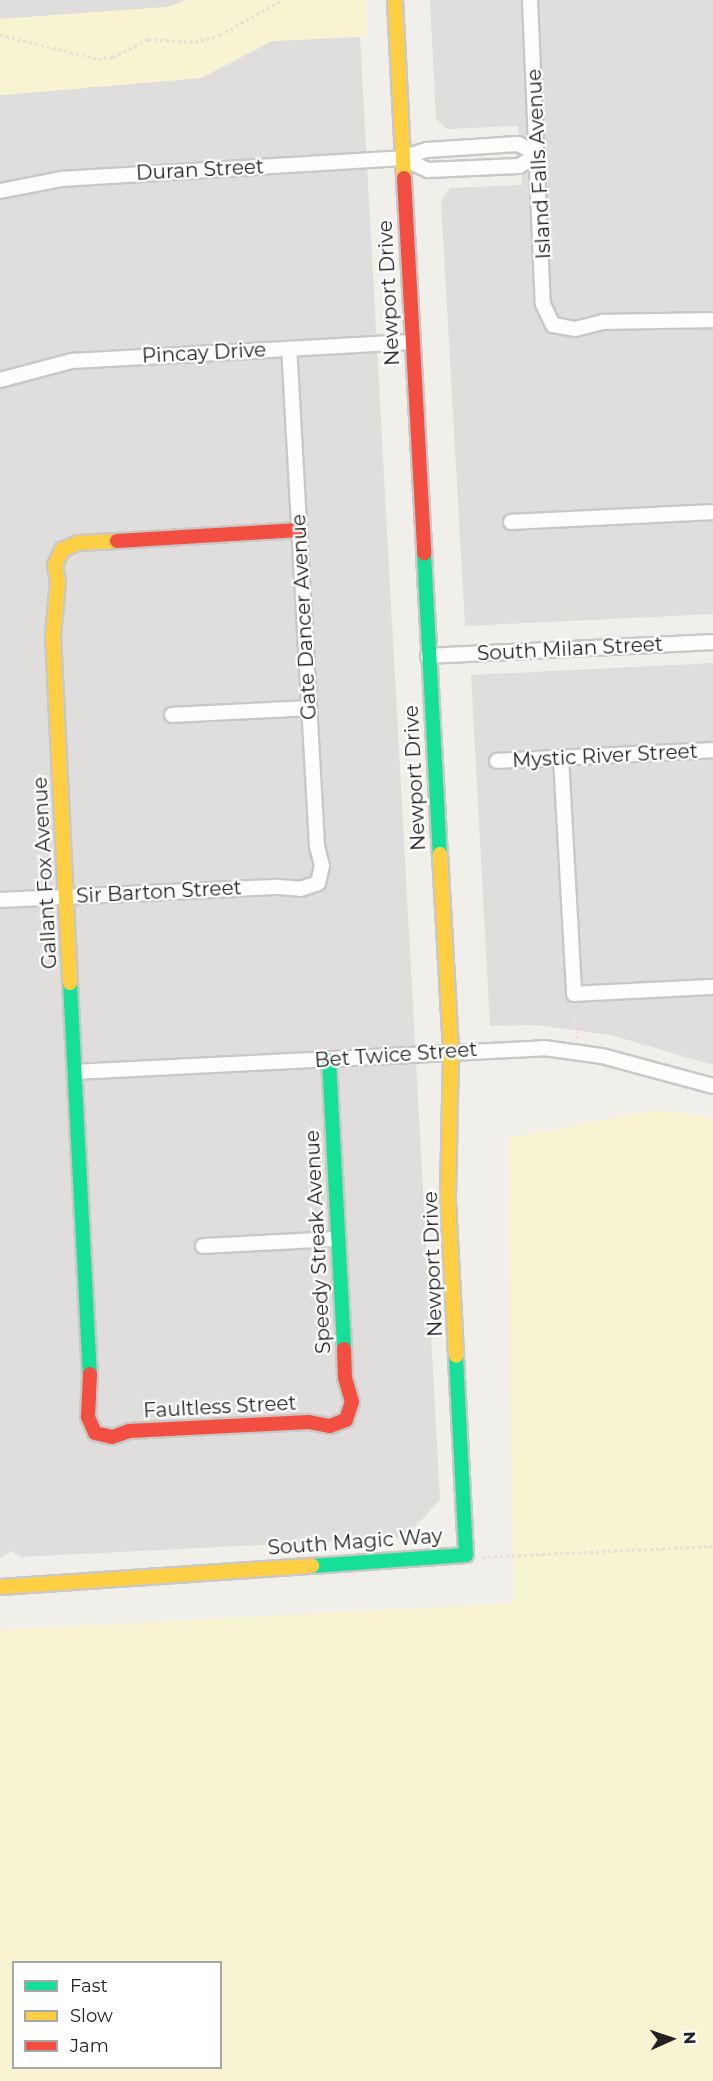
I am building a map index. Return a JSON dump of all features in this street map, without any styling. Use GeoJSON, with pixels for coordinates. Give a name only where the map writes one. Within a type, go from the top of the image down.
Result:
{"type":"FeatureCollection","features":[{"type":"Feature","properties":{"kind":"street","name":"Newport Drive"},"geometry":{"type":"LineString","coordinates":[[395,0],[410,342],[451,1052],[448,1201],[466,1555]]}},
{"type":"Feature","properties":{"kind":"street","name":"Island Falls Avenue"},"geometry":{"type":"LineString","coordinates":[[530,0],[543,304],[554,325],[575,329],[603,322],[713,320]]}},
{"type":"Feature","properties":{"kind":"street"},"geometry":{"type":"LineString","coordinates":[[402,158],[427,150],[518,144],[538,154]]}},
{"type":"Feature","properties":{"kind":"street"},"geometry":{"type":"LineString","coordinates":[[402,158],[428,170],[519,166],[538,154]]}},
{"type":"Feature","properties":{"kind":"street","name":"Duran Street"},"geometry":{"type":"LineString","coordinates":[[0,191],[93,176],[402,158]]}},
{"type":"Feature","properties":{"kind":"street","name":"Pincay Drive"},"geometry":{"type":"LineString","coordinates":[[0,380],[72,361],[410,342]]}},
{"type":"Feature","properties":{"kind":"street","name":"Gate Dancer Avenue"},"geometry":{"type":"LineString","coordinates":[[289,349],[317,846],[322,866],[318,883]]}},
{"type":"Feature","properties":{"kind":"street"},"geometry":{"type":"LineString","coordinates":[[511,522],[713,512]]}},
{"type":"Feature","properties":{"kind":"street","name":"Gallant Fox Avenue"},"geometry":{"type":"LineString","coordinates":[[95,1433],[88,1417],[91,1394],[53,636],[58,582],[55,565],[62,550],[78,543],[299,530]]}},
{"type":"Feature","properties":{"kind":"street","name":"South Milan Street"},"geometry":{"type":"LineString","coordinates":[[428,656],[713,642]]}},
{"type":"Feature","properties":{"kind":"street"},"geometry":{"type":"LineString","coordinates":[[172,715],[309,708]]}},
{"type":"Feature","properties":{"kind":"street","name":"Mystic River Street"},"geometry":{"type":"LineString","coordinates":[[497,762],[713,750]]}},
{"type":"Feature","properties":{"kind":"street"},"geometry":{"type":"LineString","coordinates":[[561,758],[574,994],[713,987]]}},
{"type":"Feature","properties":{"kind":"street","name":"Sir Barton Street"},"geometry":{"type":"LineString","coordinates":[[0,900],[279,887],[300,889],[318,883]]}},
{"type":"Feature","properties":{"kind":"street","name":"Bet Twice Street"},"geometry":{"type":"LineString","coordinates":[[74,1072],[329,1060],[509,1048],[574,1052],[713,1086]]}},
{"type":"Feature","properties":{"kind":"street","name":"Speedy Streak Avenue"},"geometry":{"type":"LineString","coordinates":[[329,1060],[345,1378],[352,1402],[346,1420]]}},
{"type":"Feature","properties":{"kind":"street"},"geometry":{"type":"LineString","coordinates":[[203,1246],[338,1239]]}},
{"type":"Feature","properties":{"kind":"street","name":"Faultless Street"},"geometry":{"type":"LineString","coordinates":[[95,1433],[112,1437],[129,1431],[309,1422],[330,1426],[346,1420]]}},
{"type":"Feature","properties":{"kind":"street","name":"South Magic Way"},"geometry":{"type":"LineString","coordinates":[[0,1587],[466,1555]]}},
{"type":"Feature","properties":{"kind":"path"},"geometry":{"type":"LineString","coordinates":[[0,34],[98,59],[113,57],[148,39],[195,42],[220,34],[282,0]]}},
{"type":"Feature","properties":{"kind":"path"},"geometry":{"type":"LineString","coordinates":[[576,1019],[577,1038]]}},
{"type":"Feature","properties":{"kind":"path","name":"South Magic Way"},"geometry":{"type":"LineString","coordinates":[[466,1555],[713,1546]]}},
{"type":"Feature","properties":{"kind":"shaded area"},"geometry":{"type":"Polygon","coordinates":[[[0,0],[186,0],[168,7],[0,19],[0,0]]]}},
{"type":"Feature","properties":{"kind":"shaded area"},"geometry":{"type":"Polygon","coordinates":[[[430,0],[713,0],[713,614],[465,626],[441,201],[450,188],[522,185],[518,126],[447,129],[436,119],[430,0]]]}},
{"type":"Feature","properties":{"kind":"shaded area"},"geometry":{"type":"Polygon","coordinates":[[[360,37],[440,1500],[405,1538],[21,1557],[11,1551],[0,1558],[0,95],[201,78],[272,41],[360,37]]]}},
{"type":"Feature","properties":{"kind":"shaded area"},"geometry":{"type":"Polygon","coordinates":[[[713,663],[713,1065],[611,1035],[536,1025],[490,1026],[471,675],[713,663]]]}},
{"type":"Feature","properties":{"kind":"sand"},"geometry":{"type":"Polygon","coordinates":[[[186,0],[366,0],[368,36],[272,41],[201,78],[0,95],[0,19],[167,7],[186,0]]]}},
{"type":"Feature","properties":{"kind":"sand"},"geometry":{"type":"Polygon","coordinates":[[[657,1110],[713,1118],[713,2081],[0,2081],[0,1630],[513,1603],[508,1138],[657,1110]]]}},
{"type":"Feature","properties":{"kind":"traffic: fast"},"geometry":{"type":"LineString","coordinates":[[424,553],[440,854]]}},
{"type":"Feature","properties":{"kind":"traffic: fast"},"geometry":{"type":"LineString","coordinates":[[70,983],[90,1374]]}},
{"type":"Feature","properties":{"kind":"traffic: fast"},"geometry":{"type":"LineString","coordinates":[[329,1060],[344,1349]]}},
{"type":"Feature","properties":{"kind":"traffic: fast"},"geometry":{"type":"LineString","coordinates":[[312,1566],[466,1555],[456,1356]]}},
{"type":"Feature","properties":{"kind":"traffic: slow"},"geometry":{"type":"LineString","coordinates":[[395,0],[404,178]]}},
{"type":"Feature","properties":{"kind":"traffic: slow"},"geometry":{"type":"LineString","coordinates":[[70,983],[53,636],[58,582],[55,565],[62,550],[78,543],[117,541]]}},
{"type":"Feature","properties":{"kind":"traffic: slow"},"geometry":{"type":"LineString","coordinates":[[440,854],[451,1052],[448,1201],[456,1356]]}},
{"type":"Feature","properties":{"kind":"traffic: slow"},"geometry":{"type":"LineString","coordinates":[[0,1587],[312,1566]]}},
{"type":"Feature","properties":{"kind":"traffic: jam"},"geometry":{"type":"LineString","coordinates":[[404,178],[424,553]]}},
{"type":"Feature","properties":{"kind":"traffic: jam"},"geometry":{"type":"LineString","coordinates":[[117,541],[299,530]]}},
{"type":"Feature","properties":{"kind":"traffic: jam"},"geometry":{"type":"LineString","coordinates":[[90,1374],[88,1417],[95,1433],[112,1437],[129,1431],[309,1422],[330,1426],[346,1420],[352,1402],[345,1378],[344,1349]]}}]}
